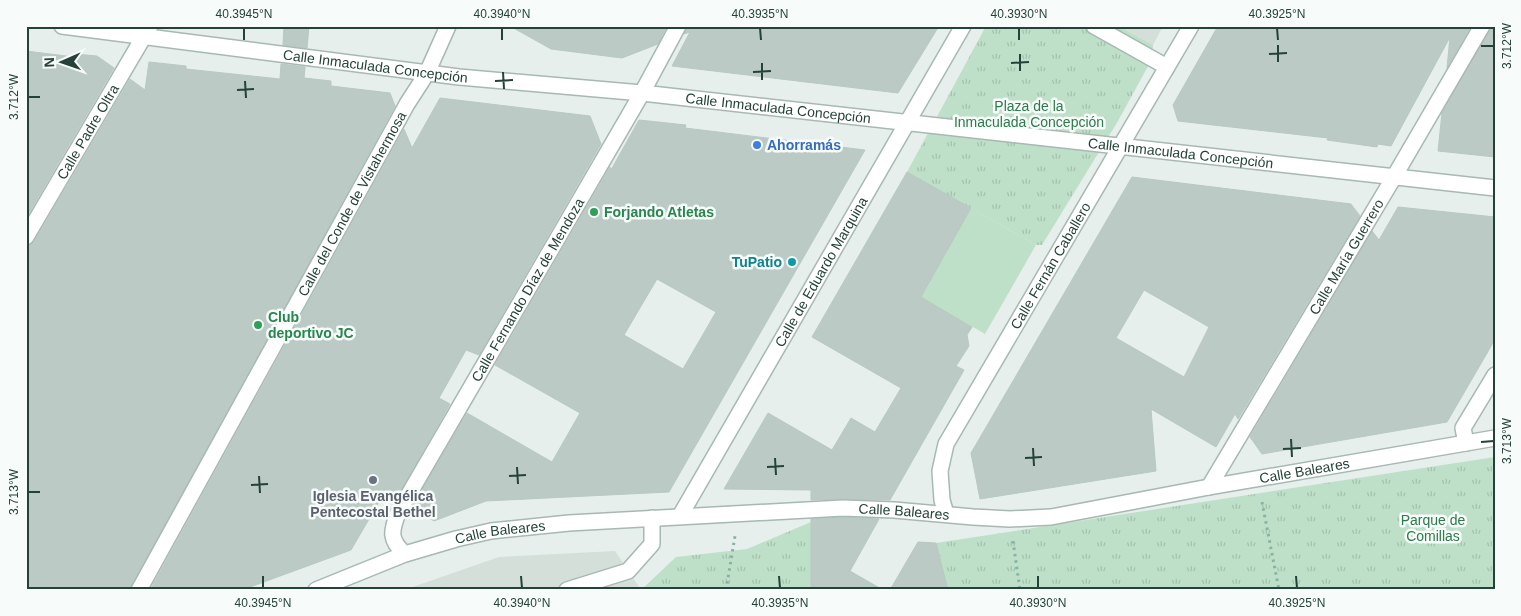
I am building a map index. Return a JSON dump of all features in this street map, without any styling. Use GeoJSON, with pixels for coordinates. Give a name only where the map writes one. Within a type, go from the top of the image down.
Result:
{"type":"FeatureCollection","features":[{"type":"Feature","properties":{"kind":"street","name":"Calle Inmaculada Concepción"},"geometry":{"type":"LineString","coordinates":[[62,26],[147,31],[426,73],[642,93],[1495,188]]}},
{"type":"Feature","properties":{"kind":"street","name":"Calle del Conde de Vistahermosa"},"geometry":{"type":"LineString","coordinates":[[139,590],[407,104],[426,73],[448,26]]}},
{"type":"Feature","properties":{"kind":"street","name":"Calle Fernando Díaz de Mendoza"},"geometry":{"type":"LineString","coordinates":[[404,554],[398,549],[393,539],[393,526],[398,513],[642,93],[678,26]]}},
{"type":"Feature","properties":{"kind":"street","name":"Calle de Eduardo Marquina"},"geometry":{"type":"LineString","coordinates":[[680,516],[963,26]]}},
{"type":"Feature","properties":{"kind":"street"},"geometry":{"type":"LineString","coordinates":[[1094,26],[1167,67]]}},
{"type":"Feature","properties":{"kind":"street","name":"Calle Fernán Caballero"},"geometry":{"type":"LineString","coordinates":[[946,514],[942,500],[940,471],[946,444],[1191,26]]}},
{"type":"Feature","properties":{"kind":"street","name":"Calle María Guerrero"},"geometry":{"type":"LineString","coordinates":[[1209,487],[1482,26]]}},
{"type":"Feature","properties":{"kind":"street","name":"Calle Padre Oltra"},"geometry":{"type":"LineString","coordinates":[[26,237],[147,31]]}},
{"type":"Feature","properties":{"kind":"street"},"geometry":{"type":"LineString","coordinates":[[1466,442],[1463,428],[1495,374]]}},
{"type":"Feature","properties":{"kind":"street","name":"Calle Baleares"},"geometry":{"type":"LineString","coordinates":[[316,590],[404,554],[491,531],[541,525],[843,508],[1010,519],[1051,517],[1209,487],[1495,438]]}},
{"type":"Feature","properties":{"kind":"street"},"geometry":{"type":"LineString","coordinates":[[567,590],[628,571],[652,544],[652,518]]}},
{"type":"Feature","properties":{"kind":"path"},"geometry":{"type":"LineString","coordinates":[[1258,479],[1279,590]]}},
{"type":"Feature","properties":{"kind":"path"},"geometry":{"type":"LineString","coordinates":[[726,590],[740,513]]}},
{"type":"Feature","properties":{"kind":"path"},"geometry":{"type":"LineString","coordinates":[[1010,519],[1020,590]]}},
{"type":"Feature","properties":{"kind":"shaded area"},"geometry":{"type":"Polygon","coordinates":[[[1119,26],[1163,26],[1153,45],[1119,26]]]}},
{"type":"Feature","properties":{"kind":"shaded area"},"geometry":{"type":"Polygon","coordinates":[[[615,551],[641,590],[404,590],[499,557],[615,551]]]}},
{"type":"Feature","properties":{"kind":"green space","name":"Plaza de la Inmaculada Concepción"},"geometry":{"type":"Polygon","coordinates":[[[986,26],[1119,26],[1153,45],[1152,59],[1118,121],[1042,245],[1036,245],[907,172],[986,26]]]}},
{"type":"Feature","properties":{"kind":"green space"},"geometry":{"type":"Polygon","coordinates":[[[971,208],[1036,245],[985,334],[921,297],[971,208]]]}},
{"type":"Feature","properties":{"kind":"green space","name":"Parque de Comillas"},"geometry":{"type":"Polygon","coordinates":[[[1495,457],[1495,590],[948,590],[936,543],[1495,457]]]}},
{"type":"Feature","properties":{"kind":"green space"},"geometry":{"type":"Polygon","coordinates":[[[811,522],[811,590],[641,590],[676,557],[747,549],[811,522]]]}},
{"type":"Feature","properties":{"kind":"building"},"geometry":{"type":"Polygon","coordinates":[[[284,26],[309,26],[307,48],[283,45],[284,26]]]}},
{"type":"Feature","properties":{"kind":"building"},"geometry":{"type":"Polygon","coordinates":[[[510,26],[667,26],[658,44],[622,58],[551,49],[510,26]]]}},
{"type":"Feature","properties":{"kind":"building"},"geometry":{"type":"Polygon","coordinates":[[[687,26],[939,26],[898,93],[672,66],[690,32],[684,34],[687,26]]]}},
{"type":"Feature","properties":{"kind":"building"},"geometry":{"type":"Polygon","coordinates":[[[1218,26],[1471,26],[1447,68],[1450,37],[1391,146],[1378,144],[1377,147],[1327,140],[1328,138],[1178,121],[1173,105],[1218,26]]]}},
{"type":"Feature","properties":{"kind":"building"},"geometry":{"type":"Polygon","coordinates":[[[1491,26],[1495,26],[1495,157],[1438,151],[1442,113],[1491,26]]]}},
{"type":"Feature","properties":{"kind":"building"},"geometry":{"type":"Polygon","coordinates":[[[26,51],[74,57],[74,54],[97,56],[114,68],[26,218],[26,51]]]}},
{"type":"Feature","properties":{"kind":"building"},"geometry":{"type":"Polygon","coordinates":[[[149,62],[186,66],[186,69],[280,79],[281,64],[305,67],[304,78],[331,81],[331,86],[390,93],[395,106],[130,590],[26,590],[26,246],[34,242],[130,79],[145,90],[149,62]]]}},
{"type":"Feature","properties":{"kind":"building"},"geometry":{"type":"Polygon","coordinates":[[[440,98],[590,116],[601,144],[479,355],[466,350],[439,398],[450,404],[397,497],[386,490],[351,550],[242,590],[150,590],[404,129],[412,148],[440,98]]]}},
{"type":"Feature","properties":{"kind":"building"},"geometry":{"type":"Polygon","coordinates":[[[639,120],[686,125],[685,128],[865,150],[669,492],[486,501],[434,521],[412,507],[467,413],[552,462],[580,413],[495,365],[610,167],[611,170],[639,120]],[[657,279],[624,335],[683,369],[716,312],[657,279]]]}},
{"type":"Feature","properties":{"kind":"building"},"geometry":{"type":"Polygon","coordinates":[[[907,172],[971,208],[921,297],[972,327],[967,335],[969,346],[956,366],[964,370],[890,500],[811,500],[811,490],[724,489],[768,413],[832,450],[851,418],[875,432],[901,388],[812,337],[907,172]]]}},
{"type":"Feature","properties":{"kind":"building"},"geometry":{"type":"Polygon","coordinates":[[[1132,177],[1351,204],[1360,216],[1238,419],[1235,414],[1216,447],[1151,409],[1156,471],[980,499],[971,453],[1132,177]],[[1144,290],[1116,338],[1184,377],[1209,327],[1144,290]]]}},
{"type":"Feature","properties":{"kind":"building"},"geometry":{"type":"Polygon","coordinates":[[[1398,207],[1495,217],[1495,339],[1447,422],[1262,454],[1250,437],[1372,231],[1379,240],[1398,207]]]}},
{"type":"Feature","properties":{"kind":"building"},"geometry":{"type":"Polygon","coordinates":[[[843,517],[879,519],[850,571],[883,590],[811,590],[811,519],[843,517]]]}},
{"type":"Feature","properties":{"kind":"building"},"geometry":{"type":"Polygon","coordinates":[[[918,542],[936,543],[948,590],[890,590],[918,542]]]}},
{"type":"Feature","properties":{"kind":"place","name":"Ahorramás"},"geometry":{"type":"Point","coordinates":[757,145]}},
{"type":"Feature","properties":{"kind":"place","name":"Forjando Atletas"},"geometry":{"type":"Point","coordinates":[594,212]}},
{"type":"Feature","properties":{"kind":"place","name":"TuPatio"},"geometry":{"type":"Point","coordinates":[792,262]}},
{"type":"Feature","properties":{"kind":"place","name":"Club deportivo JC"},"geometry":{"type":"Point","coordinates":[258,325]}},
{"type":"Feature","properties":{"kind":"place","name":"Iglesia Evangélica Pentecostal Bethel"},"geometry":{"type":"Point","coordinates":[373,480]}}]}
